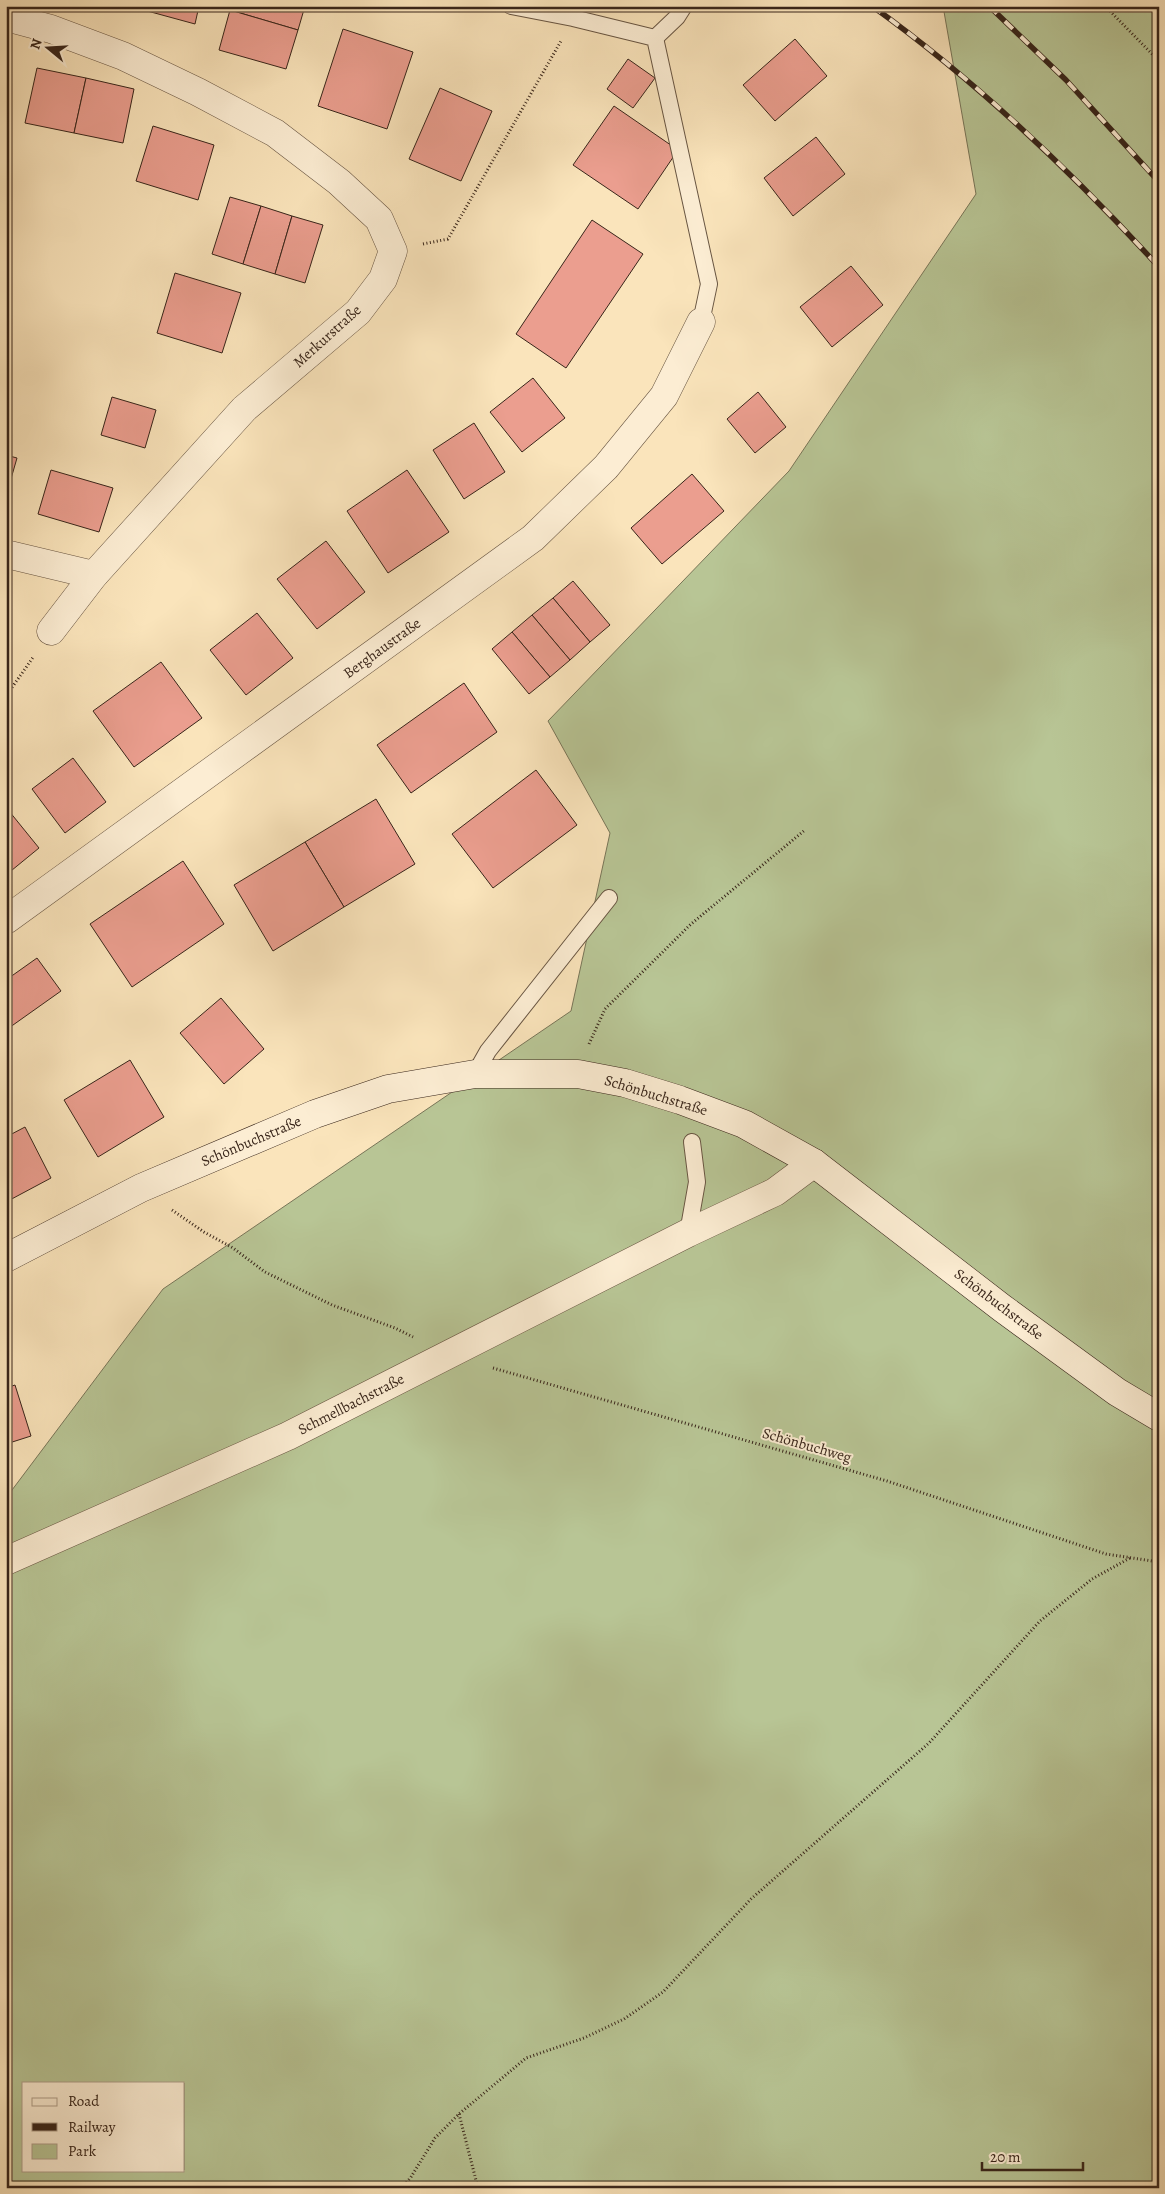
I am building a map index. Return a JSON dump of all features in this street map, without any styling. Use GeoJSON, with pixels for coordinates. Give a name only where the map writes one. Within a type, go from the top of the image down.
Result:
{"type":"FeatureCollection","features":[{"type":"Feature","properties":{"kind":"street"},"geometry":{"type":"LineString","coordinates":[[6,17],[51,29],[124,56],[198,92],[275,133],[339,182],[379,220],[393,251]]}},
{"type":"Feature","properties":{"kind":"street","name":"Merkurstraße"},"geometry":{"type":"LineString","coordinates":[[51,631],[94,575],[244,409],[358,312],[383,279],[393,251]]}},
{"type":"Feature","properties":{"kind":"street","name":"Berghaustraße"},"geometry":{"type":"LineString","coordinates":[[6,920],[533,538],[606,467],[664,396],[701,322]]}},
{"type":"Feature","properties":{"kind":"street"},"geometry":{"type":"LineString","coordinates":[[6,554],[94,575]]}},
{"type":"Feature","properties":{"kind":"street","name":"Schönbuchstraße"},"geometry":{"type":"LineString","coordinates":[[6,1258],[141,1188],[315,1114],[388,1089],[475,1074],[578,1074],[625,1083],[680,1100],[744,1124],[814,1163],[1002,1308],[1117,1392],[1159,1417]]}},
{"type":"Feature","properties":{"kind":"street","name":"Schmellbachstraße"},"geometry":{"type":"LineString","coordinates":[[6,1560],[288,1436],[688,1233],[775,1192],[814,1163]]}},
{"type":"Feature","properties":{"kind":"lane"},"geometry":{"type":"LineString","coordinates":[[511,6],[573,18],[655,38]]}},
{"type":"Feature","properties":{"kind":"lane"},"geometry":{"type":"LineString","coordinates":[[655,38],[677,17],[684,6]]}},
{"type":"Feature","properties":{"kind":"lane"},"geometry":{"type":"LineString","coordinates":[[655,38],[709,284],[701,322]]}},
{"type":"Feature","properties":{"kind":"lane"},"geometry":{"type":"LineString","coordinates":[[475,1074],[488,1050],[609,898]]}},
{"type":"Feature","properties":{"kind":"lane"},"geometry":{"type":"LineString","coordinates":[[688,1233],[697,1182],[692,1142]]}},
{"type":"Feature","properties":{"kind":"path"},"geometry":{"type":"LineString","coordinates":[[1105,6],[1159,61]]}},
{"type":"Feature","properties":{"kind":"path"},"geometry":{"type":"LineString","coordinates":[[393,251],[448,239],[573,18]]}},
{"type":"Feature","properties":{"kind":"path"},"geometry":{"type":"LineString","coordinates":[[6,696],[51,631]]}},
{"type":"Feature","properties":{"kind":"path"},"geometry":{"type":"LineString","coordinates":[[578,1074],[585,1052],[605,1009],[691,924],[805,830]]}},
{"type":"Feature","properties":{"kind":"path","name":"Schönbuchweg"},"geometry":{"type":"LineString","coordinates":[[204,1232],[233,1248],[265,1272],[286,1283],[332,1305],[395,1328],[447,1355],[887,1480],[1106,1554],[1159,1562]]}},
{"type":"Feature","properties":{"kind":"path"},"geometry":{"type":"LineString","coordinates":[[402,2188],[435,2138],[459,2114],[526,2058],[584,2038],[624,2019],[663,1992],[751,1899],[930,1743],[1040,1621],[1092,1580],[1131,1558]]}},
{"type":"Feature","properties":{"kind":"path"},"geometry":{"type":"LineString","coordinates":[[459,2114],[478,2188]]}},
{"type":"Feature","properties":{"kind":"green space"},"geometry":{"type":"Polygon","coordinates":[[[943,6],[1159,6],[1159,2188],[6,2188],[6,1498],[163,1289],[571,1011],[610,833],[548,721],[789,471],[976,194],[943,6]]]}},
{"type":"Feature","properties":{"kind":"building"},"geometry":{"type":"Polygon","coordinates":[[[129,6],[199,6],[195,24],[129,6]]]}},
{"type":"Feature","properties":{"kind":"building"},"geometry":{"type":"Polygon","coordinates":[[[232,6],[305,6],[298,30],[230,10],[232,6]]]}},
{"type":"Feature","properties":{"kind":"building"},"geometry":{"type":"Polygon","coordinates":[[[230,10],[298,30],[286,69],[219,50],[230,10]]]}},
{"type":"Feature","properties":{"kind":"building"},"geometry":{"type":"Polygon","coordinates":[[[343,29],[413,52],[387,129],[318,106],[343,29]]]}},
{"type":"Feature","properties":{"kind":"building"},"geometry":{"type":"Polygon","coordinates":[[[795,39],[827,76],[775,121],[743,85],[795,39]]]}},
{"type":"Feature","properties":{"kind":"building"},"geometry":{"type":"Polygon","coordinates":[[[628,59],[655,78],[633,108],[607,89],[628,59]]]}},
{"type":"Feature","properties":{"kind":"building"},"geometry":{"type":"Polygon","coordinates":[[[37,68],[86,78],[74,133],[25,123],[37,68]]]}},
{"type":"Feature","properties":{"kind":"building"},"geometry":{"type":"Polygon","coordinates":[[[86,78],[134,89],[123,143],[74,133],[86,78]]]}},
{"type":"Feature","properties":{"kind":"building"},"geometry":{"type":"Polygon","coordinates":[[[440,88],[492,111],[461,181],[409,159],[440,88]]]}},
{"type":"Feature","properties":{"kind":"building"},"geometry":{"type":"Polygon","coordinates":[[[614,106],[678,150],[638,209],[573,165],[614,106]]]}},
{"type":"Feature","properties":{"kind":"building"},"geometry":{"type":"Polygon","coordinates":[[[153,126],[214,145],[198,200],[136,181],[153,126]]]}},
{"type":"Feature","properties":{"kind":"building"},"geometry":{"type":"Polygon","coordinates":[[[816,137],[845,174],[793,216],[764,178],[816,137]]]}},
{"type":"Feature","properties":{"kind":"building"},"geometry":{"type":"Polygon","coordinates":[[[230,197],[261,206],[243,264],[212,254],[230,197]]]}},
{"type":"Feature","properties":{"kind":"building"},"geometry":{"type":"Polygon","coordinates":[[[261,206],[292,216],[275,274],[243,264],[261,206]]]}},
{"type":"Feature","properties":{"kind":"building"},"geometry":{"type":"Polygon","coordinates":[[[292,216],[323,225],[305,283],[275,274],[292,216]]]}},
{"type":"Feature","properties":{"kind":"building"},"geometry":{"type":"Polygon","coordinates":[[[592,220],[643,254],[566,368],[516,334],[592,220]]]}},
{"type":"Feature","properties":{"kind":"building"},"geometry":{"type":"Polygon","coordinates":[[[851,266],[883,305],[832,347],[800,307],[851,266]]]}},
{"type":"Feature","properties":{"kind":"building"},"geometry":{"type":"Polygon","coordinates":[[[175,273],[241,293],[222,353],[157,333],[175,273]]]}},
{"type":"Feature","properties":{"kind":"building"},"geometry":{"type":"Polygon","coordinates":[[[533,378],[565,418],[522,452],[490,412],[533,378]]]}},
{"type":"Feature","properties":{"kind":"building"},"geometry":{"type":"Polygon","coordinates":[[[758,392],[786,427],[755,453],[727,419],[758,392]]]}},
{"type":"Feature","properties":{"kind":"building"},"geometry":{"type":"Polygon","coordinates":[[[112,397],[156,410],[145,448],[101,435],[112,397]]]}},
{"type":"Feature","properties":{"kind":"building"},"geometry":{"type":"Polygon","coordinates":[[[474,423],[505,472],[464,499],[433,450],[474,423]]]}},
{"type":"Feature","properties":{"kind":"building"},"geometry":{"type":"Polygon","coordinates":[[[6,455],[17,458],[6,496],[6,455]]]}},
{"type":"Feature","properties":{"kind":"building"},"geometry":{"type":"Polygon","coordinates":[[[51,470],[113,488],[99,532],[38,514],[51,470]]]}},
{"type":"Feature","properties":{"kind":"building"},"geometry":{"type":"Polygon","coordinates":[[[407,470],[449,532],[388,573],[347,511],[407,470]]]}},
{"type":"Feature","properties":{"kind":"building"},"geometry":{"type":"Polygon","coordinates":[[[692,474],[724,511],[662,564],[631,528],[692,474]]]}},
{"type":"Feature","properties":{"kind":"building"},"geometry":{"type":"Polygon","coordinates":[[[326,541],[365,592],[317,629],[277,579],[326,541]]]}},
{"type":"Feature","properties":{"kind":"building"},"geometry":{"type":"Polygon","coordinates":[[[573,581],[610,625],[590,642],[553,598],[573,581]]]}},
{"type":"Feature","properties":{"kind":"building"},"geometry":{"type":"Polygon","coordinates":[[[553,598],[590,642],[570,660],[532,615],[553,598]]]}},
{"type":"Feature","properties":{"kind":"building"},"geometry":{"type":"Polygon","coordinates":[[[257,613],[293,658],[246,695],[210,650],[257,613]]]}},
{"type":"Feature","properties":{"kind":"building"},"geometry":{"type":"Polygon","coordinates":[[[532,615],[570,660],[550,677],[512,632],[532,615]]]}},
{"type":"Feature","properties":{"kind":"building"},"geometry":{"type":"Polygon","coordinates":[[[512,632],[550,677],[529,694],[492,649],[512,632]]]}},
{"type":"Feature","properties":{"kind":"building"},"geometry":{"type":"Polygon","coordinates":[[[161,662],[202,718],[134,767],[93,711],[161,662]]]}},
{"type":"Feature","properties":{"kind":"building"},"geometry":{"type":"Polygon","coordinates":[[[464,683],[497,732],[411,793],[377,745],[464,683]]]}},
{"type":"Feature","properties":{"kind":"building"},"geometry":{"type":"Polygon","coordinates":[[[73,758],[106,802],[65,833],[32,789],[73,758]]]}},
{"type":"Feature","properties":{"kind":"building"},"geometry":{"type":"Polygon","coordinates":[[[536,770],[577,825],[493,888],[452,834],[536,770]]]}},
{"type":"Feature","properties":{"kind":"building"},"geometry":{"type":"Polygon","coordinates":[[[376,799],[415,864],[344,907],[305,842],[376,799]]]}},
{"type":"Feature","properties":{"kind":"building"},"geometry":{"type":"Polygon","coordinates":[[[9,811],[39,848],[6,875],[6,813],[9,811]]]}},
{"type":"Feature","properties":{"kind":"building"},"geometry":{"type":"Polygon","coordinates":[[[305,842],[344,907],[273,951],[234,885],[305,842]]]}},
{"type":"Feature","properties":{"kind":"building"},"geometry":{"type":"Polygon","coordinates":[[[183,861],[224,924],[132,987],[90,924],[183,861]]]}},
{"type":"Feature","properties":{"kind":"building"},"geometry":{"type":"Polygon","coordinates":[[[37,958],[61,991],[6,1030],[6,980],[37,958]]]}},
{"type":"Feature","properties":{"kind":"building"},"geometry":{"type":"Polygon","coordinates":[[[221,998],[264,1049],[224,1084],[180,1033],[221,998]]]}},
{"type":"Feature","properties":{"kind":"building"},"geometry":{"type":"Polygon","coordinates":[[[130,1060],[164,1117],[98,1157],[64,1100],[130,1060]]]}},
{"type":"Feature","properties":{"kind":"building"},"geometry":{"type":"Polygon","coordinates":[[[25,1127],[51,1178],[6,1202],[6,1137],[25,1127]]]}},
{"type":"Feature","properties":{"kind":"building"},"geometry":{"type":"Polygon","coordinates":[[[15,1385],[31,1436],[6,1444],[6,1388],[15,1385]]]}},
{"type":"Feature","properties":{"kind":"railway"},"geometry":{"type":"LineString","coordinates":[[872,6],[949,65],[1022,129],[1092,196],[1159,267]]}},
{"type":"Feature","properties":{"kind":"railway"},"geometry":{"type":"LineString","coordinates":[[989,6],[1066,80],[1159,182]]}}]}
